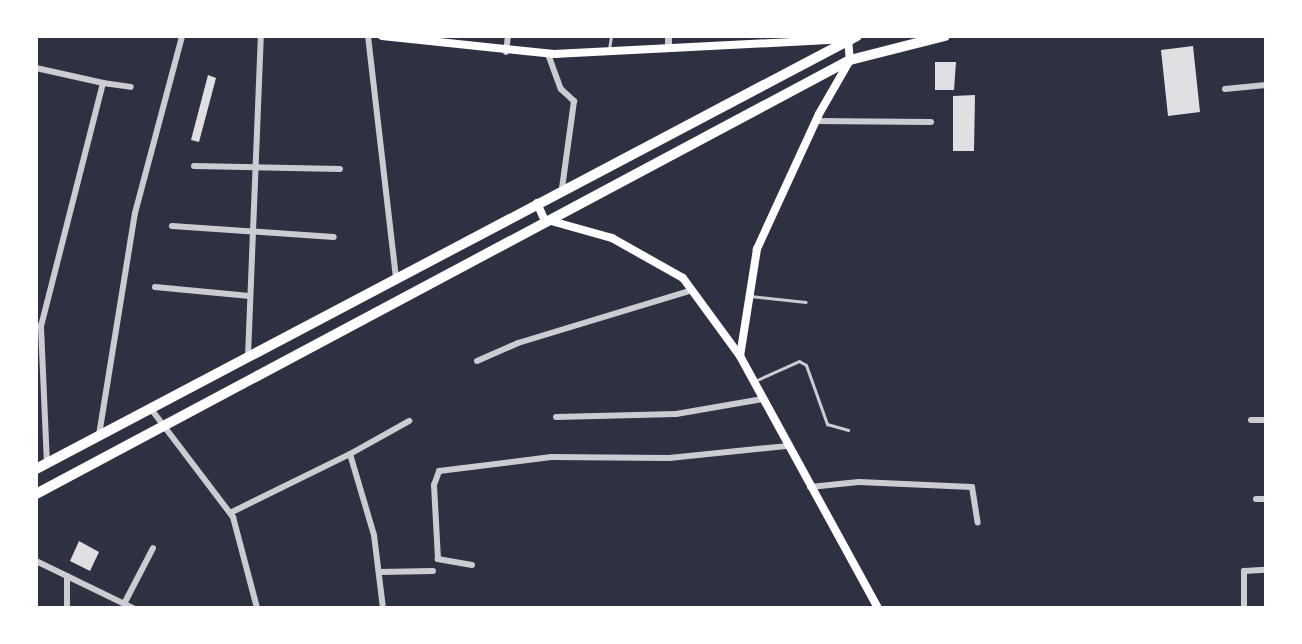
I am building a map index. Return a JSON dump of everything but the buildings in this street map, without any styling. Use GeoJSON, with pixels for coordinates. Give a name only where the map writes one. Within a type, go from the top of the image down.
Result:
{"type":"FeatureCollection","features":[{"type":"Feature","properties":{"kind":"highway"},"geometry":{"type":"LineString","coordinates":[[36,494],[544,219],[850,60],[945,36]]}},
{"type":"Feature","properties":{"kind":"highway"},"geometry":{"type":"LineString","coordinates":[[36,469],[853,37]]}},
{"type":"Feature","properties":{"kind":"main road"},"geometry":{"type":"LineString","coordinates":[[382,36],[506,52],[548,54],[853,37],[850,60],[816,121],[757,249],[740,356]]}},
{"type":"Feature","properties":{"kind":"main road"},"geometry":{"type":"LineString","coordinates":[[537,203],[544,219],[612,238],[683,278],[740,356],[878,608]]}},
{"type":"Feature","properties":{"kind":"street"},"geometry":{"type":"LineString","coordinates":[[99,437],[135,213],[182,36]]}},
{"type":"Feature","properties":{"kind":"street"},"geometry":{"type":"LineString","coordinates":[[248,358],[261,36]]}},
{"type":"Feature","properties":{"kind":"street"},"geometry":{"type":"LineString","coordinates":[[368,36],[396,280]]}},
{"type":"Feature","properties":{"kind":"street"},"geometry":{"type":"LineString","coordinates":[[506,52],[508,36]]}},
{"type":"Feature","properties":{"kind":"street"},"geometry":{"type":"LineString","coordinates":[[668,36],[668,47]]}},
{"type":"Feature","properties":{"kind":"street"},"geometry":{"type":"LineString","coordinates":[[548,54],[561,89],[574,101],[562,189]]}},
{"type":"Feature","properties":{"kind":"street"},"geometry":{"type":"LineString","coordinates":[[36,68],[131,87]]}},
{"type":"Feature","properties":{"kind":"street"},"geometry":{"type":"LineString","coordinates":[[47,464],[38,326],[103,83]]}},
{"type":"Feature","properties":{"kind":"street"},"geometry":{"type":"LineString","coordinates":[[1225,89],[1266,85]]}},
{"type":"Feature","properties":{"kind":"street"},"geometry":{"type":"LineString","coordinates":[[816,121],[931,122]]}},
{"type":"Feature","properties":{"kind":"street"},"geometry":{"type":"LineString","coordinates":[[194,166],[340,169]]}},
{"type":"Feature","properties":{"kind":"street"},"geometry":{"type":"LineString","coordinates":[[172,226],[334,237]]}},
{"type":"Feature","properties":{"kind":"street"},"geometry":{"type":"LineString","coordinates":[[155,287],[250,296]]}},
{"type":"Feature","properties":{"kind":"street"},"geometry":{"type":"LineString","coordinates":[[477,361],[518,343],[692,290]]}},
{"type":"Feature","properties":{"kind":"street"},"geometry":{"type":"LineString","coordinates":[[556,417],[676,414],[763,399]]}},
{"type":"Feature","properties":{"kind":"street"},"geometry":{"type":"LineString","coordinates":[[151,409],[161,427],[230,513],[257,608]]}},
{"type":"Feature","properties":{"kind":"street"},"geometry":{"type":"LineString","coordinates":[[1251,420],[1266,420]]}},
{"type":"Feature","properties":{"kind":"street"},"geometry":{"type":"LineString","coordinates":[[230,513],[409,421]]}},
{"type":"Feature","properties":{"kind":"street"},"geometry":{"type":"LineString","coordinates":[[472,565],[438,559],[434,485],[439,471],[551,457],[669,458],[788,446]]}},
{"type":"Feature","properties":{"kind":"street"},"geometry":{"type":"LineString","coordinates":[[350,454],[374,535],[383,608]]}},
{"type":"Feature","properties":{"kind":"street"},"geometry":{"type":"LineString","coordinates":[[810,487],[859,482],[972,487],[978,523]]}},
{"type":"Feature","properties":{"kind":"street"},"geometry":{"type":"LineString","coordinates":[[1256,499],[1266,499]]}},
{"type":"Feature","properties":{"kind":"street"},"geometry":{"type":"LineString","coordinates":[[124,604],[153,548]]}},
{"type":"Feature","properties":{"kind":"street"},"geometry":{"type":"LineString","coordinates":[[36,561],[133,608]]}},
{"type":"Feature","properties":{"kind":"street"},"geometry":{"type":"LineString","coordinates":[[1244,608],[1244,571],[1266,570]]}},
{"type":"Feature","properties":{"kind":"street"},"geometry":{"type":"LineString","coordinates":[[379,572],[433,571]]}},
{"type":"Feature","properties":{"kind":"street"},"geometry":{"type":"LineString","coordinates":[[67,576],[67,608]]}},
{"type":"Feature","properties":{"kind":"lane"},"geometry":{"type":"LineString","coordinates":[[609,52],[611,36]]}},
{"type":"Feature","properties":{"kind":"lane"},"geometry":{"type":"LineString","coordinates":[[750,296],[806,302]]}},
{"type":"Feature","properties":{"kind":"lane"},"geometry":{"type":"LineString","coordinates":[[754,382],[799,361],[806,365],[827,424],[848,430]]}}]}
